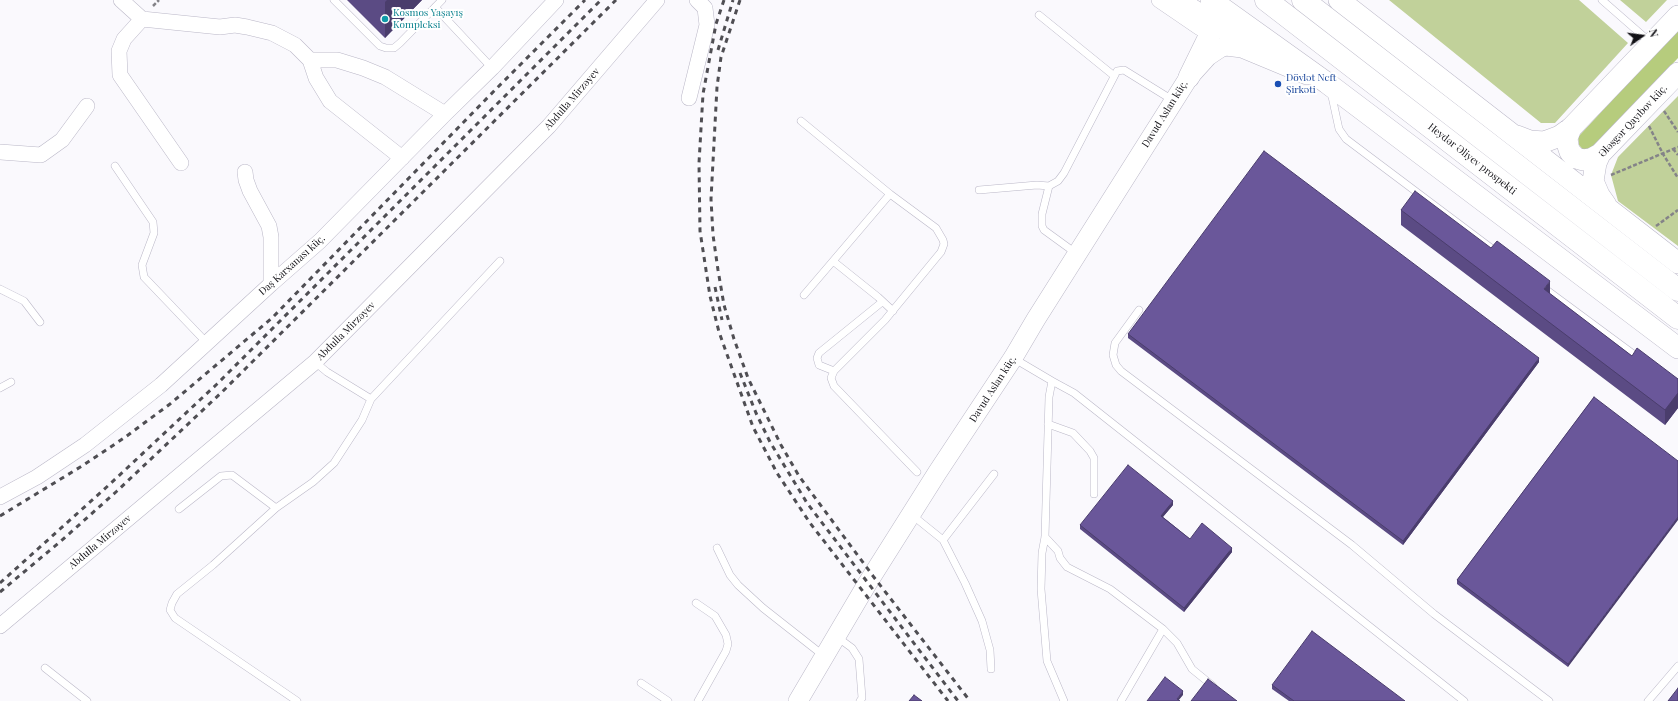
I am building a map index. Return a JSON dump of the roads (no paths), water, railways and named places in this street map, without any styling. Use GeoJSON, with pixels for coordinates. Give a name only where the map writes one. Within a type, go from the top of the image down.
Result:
{"type":"FeatureCollection","features":[{"type":"Feature","properties":{"kind":"highway","name":"Heydər Əliyev prospekti"},"geometry":{"type":"LineString","coordinates":[[1266,0],[1678,318]]}},
{"type":"Feature","properties":{"kind":"highway"},"geometry":{"type":"LineString","coordinates":[[1303,0],[1678,290]]}},
{"type":"Feature","properties":{"kind":"main road"},"geometry":{"type":"LineString","coordinates":[[1177,0],[1215,24],[1329,84]]}},
{"type":"Feature","properties":{"kind":"main road"},"geometry":{"type":"LineString","coordinates":[[1189,77],[1215,24],[1217,10],[1208,0]]}},
{"type":"Feature","properties":{"kind":"main road"},"geometry":{"type":"LineString","coordinates":[[1211,0],[1329,84],[1678,348]]}},
{"type":"Feature","properties":{"kind":"main road"},"geometry":{"type":"LineString","coordinates":[[1339,0],[1678,263]]}},
{"type":"Feature","properties":{"kind":"main road"},"geometry":{"type":"LineString","coordinates":[[1350,0],[1396,44]]}},
{"type":"Feature","properties":{"kind":"main road"},"geometry":{"type":"LineString","coordinates":[[1512,135],[1530,141],[1544,142],[1560,136],[1571,128],[1678,16]]}},
{"type":"Feature","properties":{"kind":"main road","name":"Ələsgər Qayıbov küç."},"geometry":{"type":"LineString","coordinates":[[1613,213],[1599,195],[1593,181],[1596,163],[1600,154],[1678,73]]}},
{"type":"Feature","properties":{"kind":"main road"},"geometry":{"type":"LineString","coordinates":[[1571,128],[1567,138],[1568,146],[1570,152],[1576,158],[1583,160],[1591,159],[1600,154]]}},
{"type":"Feature","properties":{"kind":"street"},"geometry":{"type":"LineString","coordinates":[[121,0],[142,18],[220,27],[234,25],[247,27],[272,33],[295,45],[310,60],[316,78],[330,101],[402,158]]}},
{"type":"Feature","properties":{"kind":"street","name":"Daş Karxanası küç."},"geometry":{"type":"LineString","coordinates":[[0,497],[36,477],[85,445],[161,385],[320,241],[492,68],[556,0]]}},
{"type":"Feature","properties":{"kind":"street","name":"Abdulla Mirzəyev"},"geometry":{"type":"LineString","coordinates":[[0,626],[315,362],[549,126],[657,0]]}},
{"type":"Feature","properties":{"kind":"street"},"geometry":{"type":"LineString","coordinates":[[689,98],[707,25],[705,8],[697,0]]}},
{"type":"Feature","properties":{"kind":"street"},"geometry":{"type":"LineString","coordinates":[[1159,0],[1200,28],[1207,29],[1215,24]]}},
{"type":"Feature","properties":{"kind":"street"},"geometry":{"type":"LineString","coordinates":[[142,18],[124,39],[118,51],[120,75],[181,163]]}},
{"type":"Feature","properties":{"kind":"street","name":"Davud Aslan küç."},"geometry":{"type":"LineString","coordinates":[[798,701],[824,656],[937,473],[1013,358],[1189,77],[1215,50],[1226,46],[1233,46],[1242,48],[1329,84]]}},
{"type":"Feature","properties":{"kind":"street"},"geometry":{"type":"LineString","coordinates":[[310,60],[337,60],[363,68],[385,77],[445,114]]}},
{"type":"Feature","properties":{"kind":"street"},"geometry":{"type":"LineString","coordinates":[[0,152],[41,155],[62,140],[86,106]]}},
{"type":"Feature","properties":{"kind":"street"},"geometry":{"type":"LineString","coordinates":[[245,172],[250,191],[269,226],[271,237],[271,284]]}},
{"type":"Feature","properties":{"kind":"lane"},"geometry":{"type":"LineString","coordinates":[[334,0],[380,46],[386,48],[394,48],[400,43],[442,0]]}},
{"type":"Feature","properties":{"kind":"lane"},"geometry":{"type":"LineString","coordinates":[[1602,0],[1652,43]]}},
{"type":"Feature","properties":{"kind":"lane"},"geometry":{"type":"LineString","coordinates":[[435,7],[492,68]]}},
{"type":"Feature","properties":{"kind":"lane"},"geometry":{"type":"LineString","coordinates":[[1039,14],[1113,75]]}},
{"type":"Feature","properties":{"kind":"lane"},"geometry":{"type":"LineString","coordinates":[[980,190],[1037,185],[1049,186],[1058,181],[1064,173],[1113,75],[1117,71],[1124,70],[1174,101]]}},
{"type":"Feature","properties":{"kind":"lane"},"geometry":{"type":"LineString","coordinates":[[1329,84],[1339,129],[1346,139],[1506,259]]}},
{"type":"Feature","properties":{"kind":"lane"},"geometry":{"type":"LineString","coordinates":[[801,121],[890,194],[936,228],[942,236],[944,244],[941,252],[885,320],[834,371],[831,378],[834,386],[917,472]]}},
{"type":"Feature","properties":{"kind":"lane"},"geometry":{"type":"LineString","coordinates":[[115,166],[153,222],[154,233],[142,265],[144,277],[207,343]]}},
{"type":"Feature","properties":{"kind":"lane"},"geometry":{"type":"LineString","coordinates":[[1049,186],[1042,214],[1042,226],[1044,230],[1077,254]]}},
{"type":"Feature","properties":{"kind":"lane"},"geometry":{"type":"LineString","coordinates":[[804,295],[890,194]]}},
{"type":"Feature","properties":{"kind":"lane"},"geometry":{"type":"LineString","coordinates":[[297,701],[175,618],[170,610],[172,603],[177,594],[213,565],[276,508],[313,482],[334,463],[362,420],[371,399],[500,261]]}},
{"type":"Feature","properties":{"kind":"lane"},"geometry":{"type":"LineString","coordinates":[[833,261],[892,310]]}},
{"type":"Feature","properties":{"kind":"lane"},"geometry":{"type":"LineString","coordinates":[[1538,283],[1646,364]]}},
{"type":"Feature","properties":{"kind":"lane"},"geometry":{"type":"LineString","coordinates":[[0,289],[24,301],[40,322]]}},
{"type":"Feature","properties":{"kind":"lane"},"geometry":{"type":"LineString","coordinates":[[834,371],[819,365],[817,358],[819,353],[882,302]]}},
{"type":"Feature","properties":{"kind":"lane"},"geometry":{"type":"LineString","coordinates":[[1139,310],[1115,343],[1113,355],[1116,365],[1121,371],[1352,545],[1434,614],[1549,701]]}},
{"type":"Feature","properties":{"kind":"lane"},"geometry":{"type":"LineString","coordinates":[[1013,358],[1080,398],[1464,701]]}},
{"type":"Feature","properties":{"kind":"lane"},"geometry":{"type":"LineString","coordinates":[[315,362],[327,372],[371,399]]}},
{"type":"Feature","properties":{"kind":"lane"},"geometry":{"type":"LineString","coordinates":[[1052,381],[1049,397],[1045,537],[1041,581],[1045,647],[1050,672],[1064,701]]}},
{"type":"Feature","properties":{"kind":"lane"},"geometry":{"type":"LineString","coordinates":[[0,388],[11,382]]}},
{"type":"Feature","properties":{"kind":"lane"},"geometry":{"type":"LineString","coordinates":[[1048,424],[1072,433],[1090,451],[1094,458],[1094,494]]}},
{"type":"Feature","properties":{"kind":"lane"},"geometry":{"type":"LineString","coordinates":[[943,540],[994,474]]}},
{"type":"Feature","properties":{"kind":"lane"},"geometry":{"type":"LineString","coordinates":[[179,509],[221,476],[232,475],[276,508]]}},
{"type":"Feature","properties":{"kind":"lane"},"geometry":{"type":"LineString","coordinates":[[912,515],[943,540],[982,621],[990,650],[991,669]]}},
{"type":"Feature","properties":{"kind":"lane"},"geometry":{"type":"LineString","coordinates":[[1045,537],[1058,551],[1060,558],[1067,567],[1110,589],[1163,629],[1177,643],[1192,669],[1221,692]]}},
{"type":"Feature","properties":{"kind":"lane"},"geometry":{"type":"LineString","coordinates":[[717,548],[730,574],[738,585],[763,608],[824,656]]}},
{"type":"Feature","properties":{"kind":"lane"},"geometry":{"type":"LineString","coordinates":[[696,603],[714,616],[726,635],[728,644],[726,651],[698,701]]}},
{"type":"Feature","properties":{"kind":"lane"},"geometry":{"type":"LineString","coordinates":[[1121,701],[1163,629]]}},
{"type":"Feature","properties":{"kind":"lane"},"geometry":{"type":"LineString","coordinates":[[837,637],[852,648],[859,658],[862,700]]}},
{"type":"Feature","properties":{"kind":"lane"},"geometry":{"type":"LineString","coordinates":[[1648,701],[1678,666]]}},
{"type":"Feature","properties":{"kind":"lane"},"geometry":{"type":"LineString","coordinates":[[45,668],[87,701]]}},
{"type":"Feature","properties":{"kind":"lane"},"geometry":{"type":"LineString","coordinates":[[641,683],[668,701]]}},
{"type":"Feature","properties":{"kind":"railway"},"geometry":{"type":"LineString","coordinates":[[0,516],[82,466],[124,438],[170,404],[272,318],[585,0]]}},
{"type":"Feature","properties":{"kind":"railway"},"geometry":{"type":"LineString","coordinates":[[0,583],[110,484],[217,384],[601,0]]}},
{"type":"Feature","properties":{"kind":"railway"},"geometry":{"type":"LineString","coordinates":[[0,592],[61,541],[117,491],[222,392],[616,0]]}},
{"type":"Feature","properties":{"kind":"railway"},"geometry":{"type":"LineString","coordinates":[[724,0],[716,24],[703,94],[699,163],[700,231],[710,296],[719,332],[753,427],[777,473],[810,523],[948,701]]}},
{"type":"Feature","properties":{"kind":"railway"},"geometry":{"type":"LineString","coordinates":[[718,50],[733,0]]}},
{"type":"Feature","properties":{"kind":"railway"},"geometry":{"type":"LineString","coordinates":[[740,0],[721,57],[717,87],[711,199],[713,235],[718,270],[724,305],[734,339],[748,378],[781,445],[799,476],[873,576],[970,701]]}},
{"type":"Feature","properties":{"kind":"railway"},"geometry":{"type":"LineString","coordinates":[[715,287],[722,320]]}},
{"type":"Feature","properties":{"kind":"railway"},"geometry":{"type":"LineString","coordinates":[[740,373],[756,413],[770,442],[807,503],[958,701]]}},
{"type":"Feature","properties":{"kind":"place","name":"Kosmos Yaşayış Kompleksi"},"geometry":{"type":"Point","coordinates":[385,19]}},
{"type":"Feature","properties":{"kind":"place","name":"Dövlət Neft Şirkəti"},"geometry":{"type":"Point","coordinates":[1278,84]}}]}
